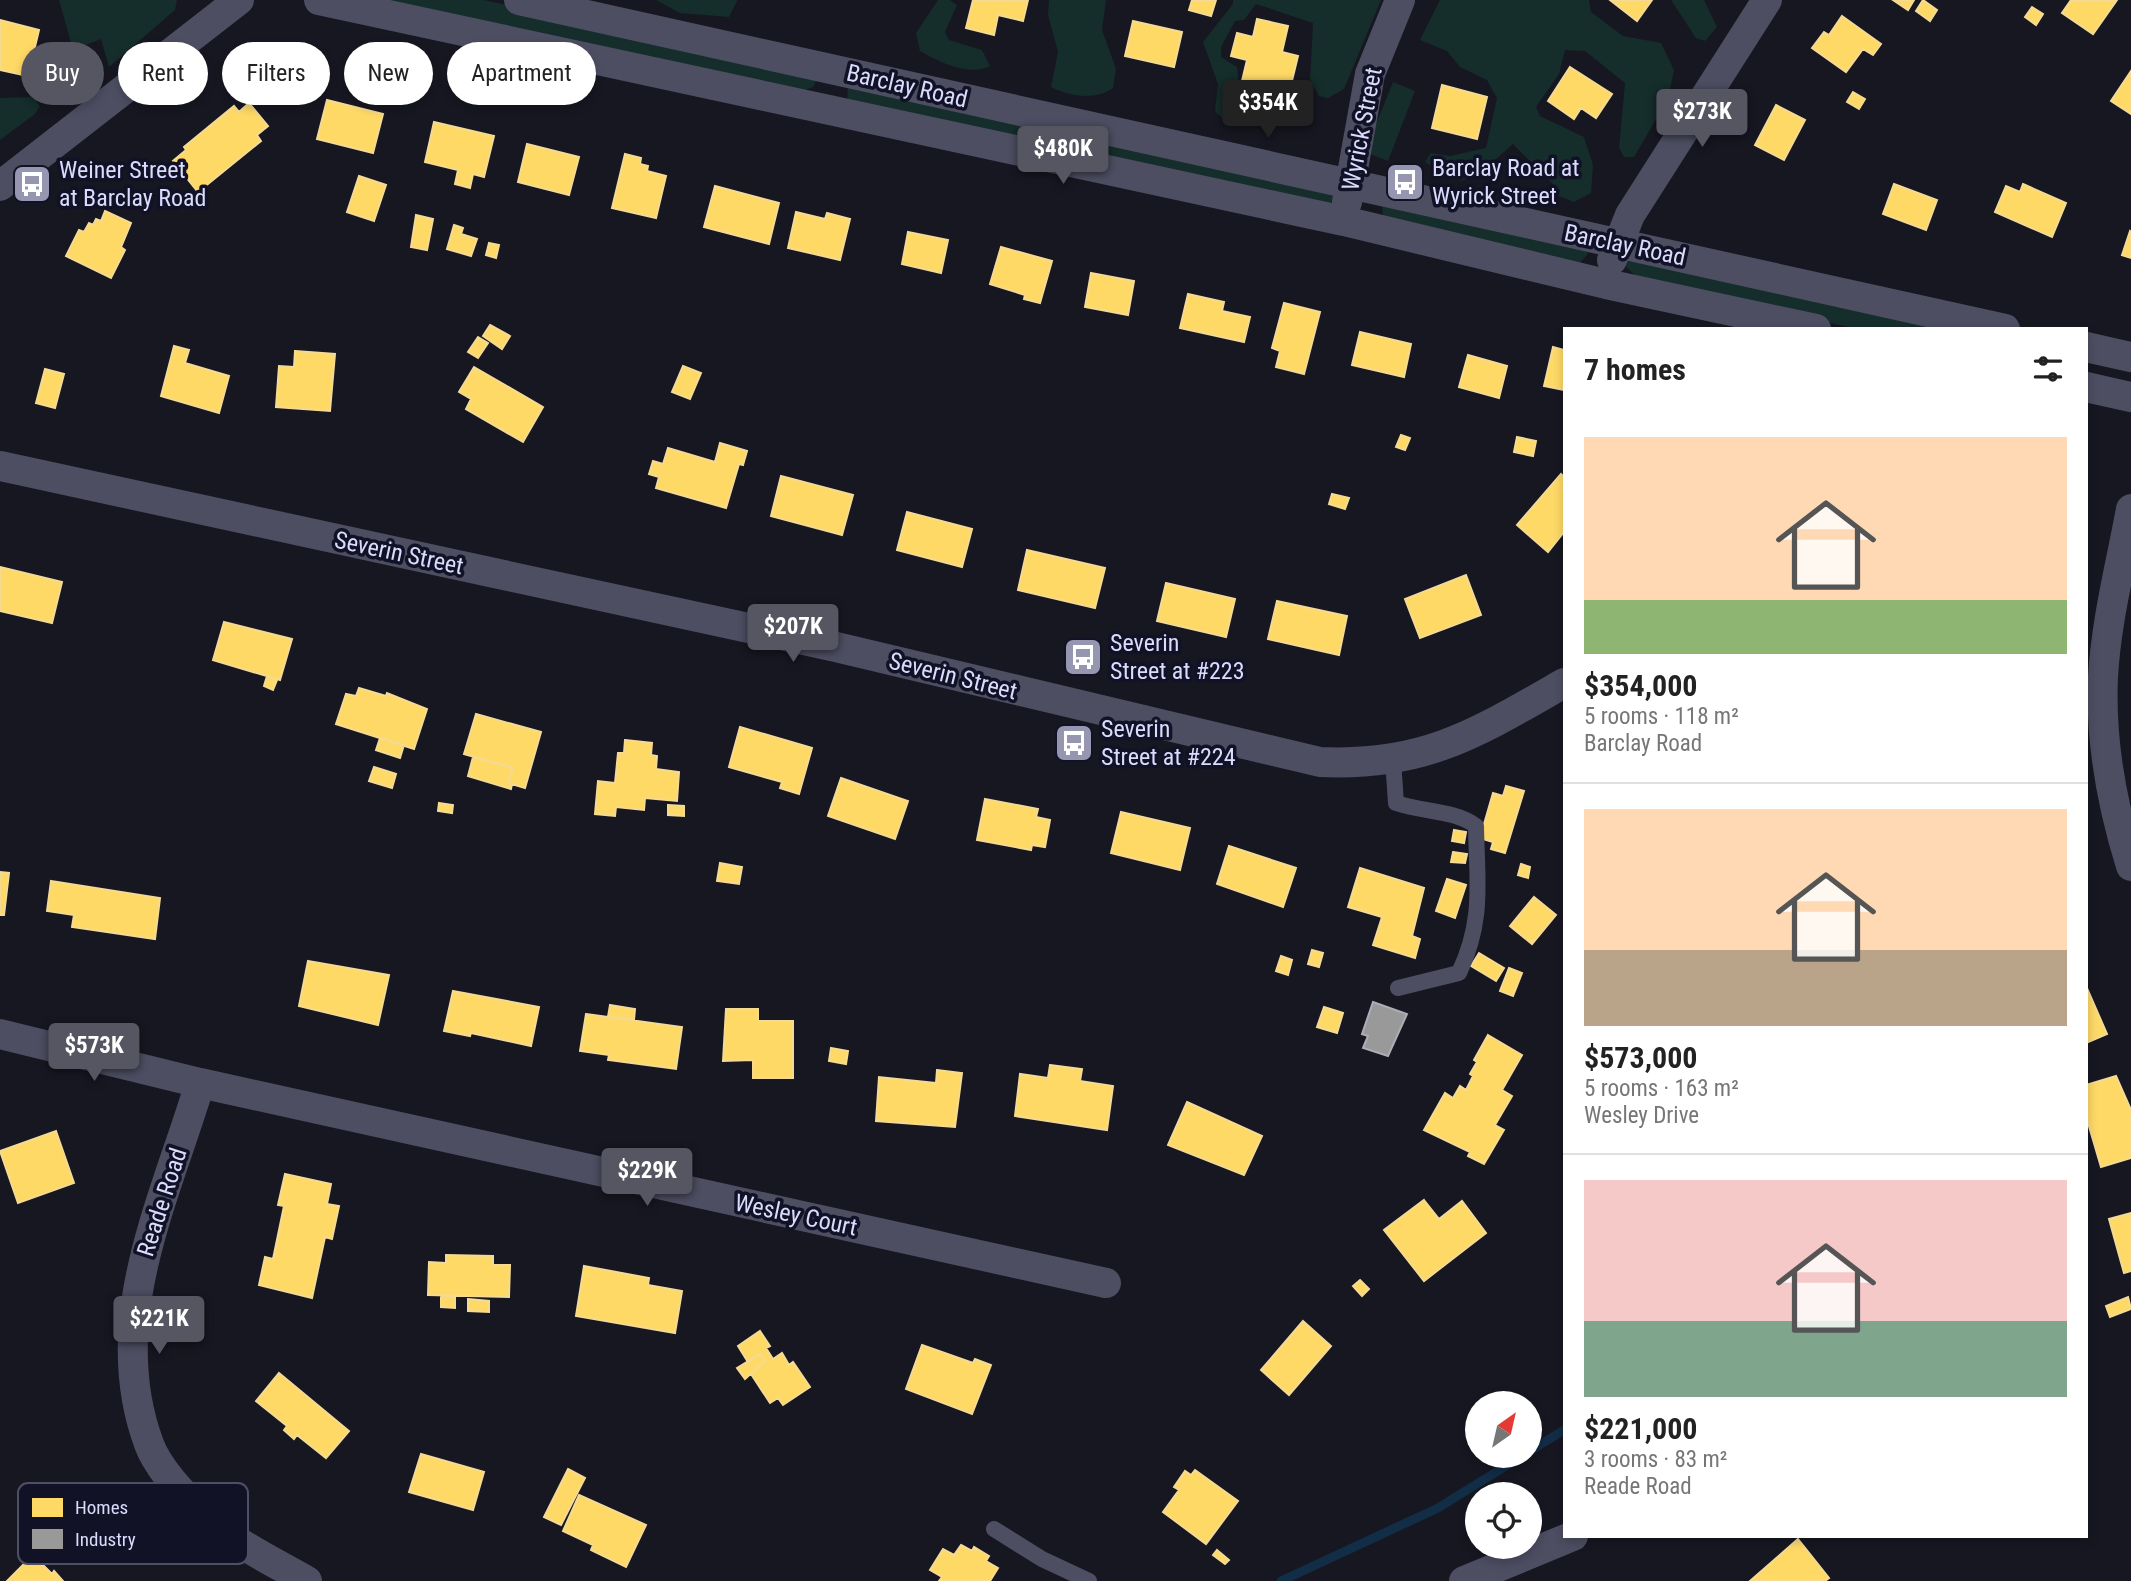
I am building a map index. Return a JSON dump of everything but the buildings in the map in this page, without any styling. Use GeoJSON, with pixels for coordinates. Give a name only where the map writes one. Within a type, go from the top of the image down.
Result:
{"type":"FeatureCollection","features":[{"type":"Feature","properties":{"kind":"street"},"geometry":{"type":"LineString","coordinates":[[0,186],[239,0]]}},
{"type":"Feature","properties":{"kind":"street","name":"Barclay Road"},"geometry":{"type":"LineString","coordinates":[[319,0],[1344,221],[1606,284],[1807,327]]}},
{"type":"Feature","properties":{"kind":"street","name":"Barclay Road"},"geometry":{"type":"LineString","coordinates":[[519,0],[1996,327]]}},
{"type":"Feature","properties":{"kind":"street","name":"Wyrick Street"},"geometry":{"type":"LineString","coordinates":[[1344,221],[1370,74],[1400,0]]}},
{"type":"Feature","properties":{"kind":"street"},"geometry":{"type":"LineString","coordinates":[[1606,284],[1616,243],[1636,205],[1767,0]]}},
{"type":"Feature","properties":{"kind":"street","name":"Barclay Road"},"geometry":{"type":"LineString","coordinates":[[825,109],[834,70]]}},
{"type":"Feature","properties":{"kind":"street"},"geometry":{"type":"LineString","coordinates":[[2088,347],[2131,357]]}},
{"type":"Feature","properties":{"kind":"street"},"geometry":{"type":"LineString","coordinates":[[2088,387],[2131,397]]}},
{"type":"Feature","properties":{"kind":"street","name":"Severin Street"},"geometry":{"type":"LineString","coordinates":[[0,466],[836,647],[1277,754],[1320,762],[1359,764],[1393,760],[1433,750],[1466,737],[1563,684]]}},
{"type":"Feature","properties":{"kind":"street"},"geometry":{"type":"LineString","coordinates":[[2131,509],[2094,675],[2103,716],[2114,812],[2131,866]]}},
{"type":"Feature","properties":{"kind":"street","name":"Wesley Court"},"geometry":{"type":"LineString","coordinates":[[0,1034],[200,1083],[1106,1283]]}},
{"type":"Feature","properties":{"kind":"street","name":"Reade Road"},"geometry":{"type":"LineString","coordinates":[[177,1483],[150,1447],[138,1404],[133,1356],[138,1278],[155,1213],[180,1150],[200,1083]]}},
{"type":"Feature","properties":{"kind":"street"},"geometry":{"type":"LineString","coordinates":[[1464,1581],[1568,1538]]}},
{"type":"Feature","properties":{"kind":"street","name":"Reade Road"},"geometry":{"type":"LineString","coordinates":[[248,1548],[307,1581]]}},
{"type":"Feature","properties":{"kind":"lane"},"geometry":{"type":"LineString","coordinates":[[1393,760],[1396,803],[1419,811],[1465,817],[1476,826],[1478,922],[1471,948],[1459,973],[1398,988]]}},
{"type":"Feature","properties":{"kind":"lane"},"geometry":{"type":"LineString","coordinates":[[994,1529],[1042,1559],[1089,1581]]}},
{"type":"Feature","properties":{"kind":"green space"},"geometry":{"type":"Polygon","coordinates":[[[59,0],[177,0],[175,10],[138,42],[118,42],[118,59],[109,67],[101,39],[93,42],[71,42],[59,0]]]}},
{"type":"Feature","properties":{"kind":"green space"},"geometry":{"type":"Polygon","coordinates":[[[373,0],[484,0],[724,52],[816,81],[813,87],[805,90],[596,46],[596,42],[575,42],[373,0]]]}},
{"type":"Feature","properties":{"kind":"green space"},"geometry":{"type":"Polygon","coordinates":[[[656,0],[737,1],[729,17],[680,13],[656,0]]]}},
{"type":"Feature","properties":{"kind":"green space"},"geometry":{"type":"Polygon","coordinates":[[[938,0],[950,0],[957,5],[945,32],[949,40],[982,50],[990,66],[964,69],[920,51],[916,33],[938,0]]]}},
{"type":"Feature","properties":{"kind":"green space"},"geometry":{"type":"Polygon","coordinates":[[[1049,0],[1106,0],[1102,30],[1116,69],[1113,88],[1099,95],[1082,96],[1051,87],[1058,52],[1048,15],[1049,0]]]}},
{"type":"Feature","properties":{"kind":"green space"},"geometry":{"type":"Polygon","coordinates":[[[1233,0],[1381,0],[1344,89],[1328,98],[1319,96],[1310,80],[1313,23],[1256,4],[1244,20],[1235,21],[1221,47],[1221,57],[1237,67],[1239,85],[1249,88],[1252,106],[1240,122],[1222,118],[1215,111],[1218,84],[1203,42],[1233,4],[1233,0]]]}},
{"type":"Feature","properties":{"kind":"green space"},"geometry":{"type":"Polygon","coordinates":[[[1440,0],[1589,0],[1591,12],[1623,36],[1661,43],[1674,70],[1668,99],[1634,157],[1624,157],[1619,148],[1625,83],[1585,51],[1565,50],[1559,74],[1536,107],[1540,116],[1584,137],[1593,165],[1591,193],[1574,202],[1556,195],[1554,185],[1513,144],[1479,174],[1461,181],[1452,173],[1443,174],[1425,162],[1431,153],[1450,156],[1486,148],[1497,98],[1487,80],[1460,67],[1447,51],[1420,40],[1440,0]]]}},
{"type":"Feature","properties":{"kind":"green space"},"geometry":{"type":"Polygon","coordinates":[[[1671,0],[1704,0],[1717,27],[1705,41],[1696,38],[1671,0]]]}},
{"type":"Feature","properties":{"kind":"green space"},"geometry":{"type":"Polygon","coordinates":[[[1393,82],[1415,91],[1388,161],[1365,152],[1393,82]]]}},
{"type":"Feature","properties":{"kind":"green space"},"geometry":{"type":"Polygon","coordinates":[[[848,87],[1333,190],[1334,199],[1330,204],[847,99],[848,87]]]}},
{"type":"Feature","properties":{"kind":"green space"},"geometry":{"type":"Polygon","coordinates":[[[21,97],[21,105],[40,106],[35,114],[0,140],[0,98],[21,97]]]}},
{"type":"Feature","properties":{"kind":"green space"},"geometry":{"type":"Polygon","coordinates":[[[1382,206],[1586,248],[1588,254],[1579,264],[1383,218],[1382,206]]]}},
{"type":"Feature","properties":{"kind":"green space"},"geometry":{"type":"Polygon","coordinates":[[[1627,260],[1947,327],[1848,327],[1664,285],[1636,276],[1626,267],[1627,260]]]}},
{"type":"Feature","properties":{"kind":"waterway"},"geometry":{"type":"LineString","coordinates":[[1542,1444],[1563,1431]]}},
{"type":"Feature","properties":{"kind":"waterway"},"geometry":{"type":"LineString","coordinates":[[1281,1581],[1438,1508],[1503,1468]]}},
{"type":"Feature","properties":{"kind":"place","name":"Barclay Road at Wyrick Street"},"geometry":{"type":"Point","coordinates":[1405,182]}},
{"type":"Feature","properties":{"kind":"place","name":"Weiner Street at Barclay Road"},"geometry":{"type":"Point","coordinates":[32,184]}},
{"type":"Feature","properties":{"kind":"place","name":"Severin Street at #223"},"geometry":{"type":"Point","coordinates":[1083,657]}},
{"type":"Feature","properties":{"kind":"place","name":"Severin Street at #224"},"geometry":{"type":"Point","coordinates":[1074,743]}}]}
